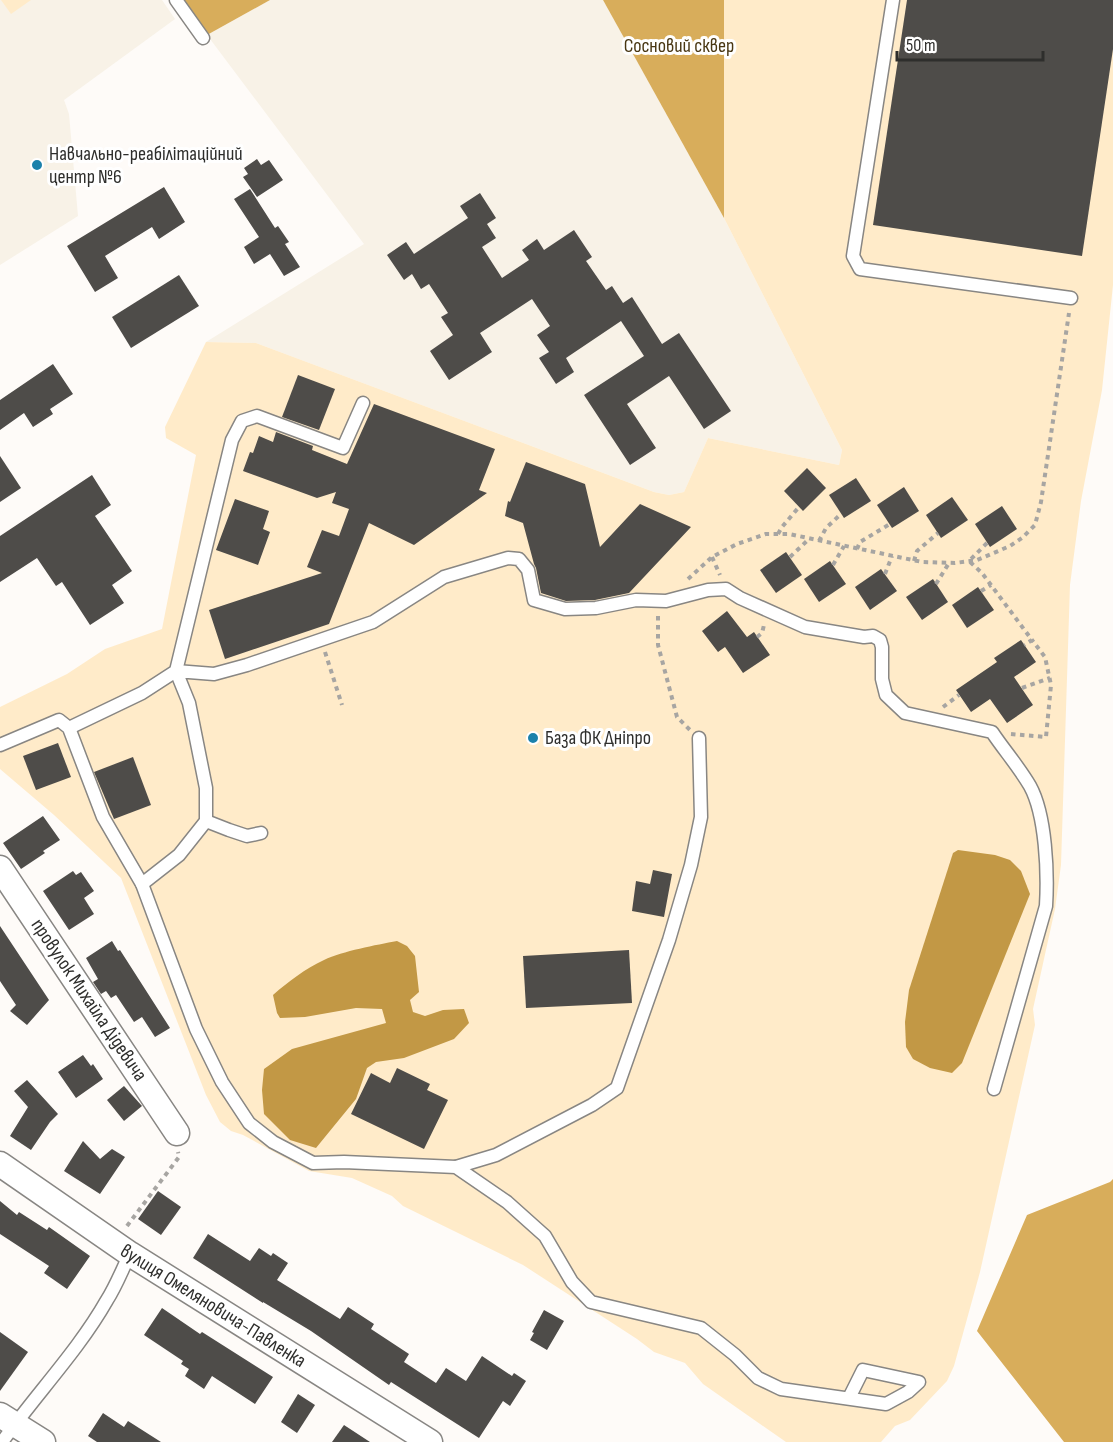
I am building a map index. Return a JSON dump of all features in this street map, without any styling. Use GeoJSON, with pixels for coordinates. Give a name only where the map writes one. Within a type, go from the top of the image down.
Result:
{"type":"FeatureCollection","features":[{"type":"Feature","properties":{"kind":"street","name":"провулок Михайла Дідевича"},"geometry":{"type":"LineString","coordinates":[[0,868],[177,1133]]}},
{"type":"Feature","properties":{"kind":"street","name":"вулиця Омеляновича-Павленка"},"geometry":{"type":"LineString","coordinates":[[0,1164],[122,1249],[430,1442]]}},
{"type":"Feature","properties":{"kind":"street"},"geometry":{"type":"LineString","coordinates":[[5,1427],[43,1442]]}},
{"type":"Feature","properties":{"kind":"lane"},"geometry":{"type":"LineString","coordinates":[[176,0],[203,38]]}},
{"type":"Feature","properties":{"kind":"lane"},"geometry":{"type":"LineString","coordinates":[[893,0],[853,256],[860,269],[1071,298]]}},
{"type":"Feature","properties":{"kind":"lane"},"geometry":{"type":"LineString","coordinates":[[142,884],[179,855],[206,821],[206,788],[202,767],[189,703],[176,671],[232,440],[242,421],[257,416],[343,448],[363,403]]}},
{"type":"Feature","properties":{"kind":"lane"},"geometry":{"type":"LineString","coordinates":[[69,728],[142,693],[176,671],[214,674],[247,665],[373,622],[444,577],[508,558],[519,559],[528,570],[534,600],[565,609],[596,609],[636,600],[666,601],[708,590],[726,589],[740,598],[805,627],[864,637],[873,636],[880,640],[882,647],[882,679],[886,695],[905,713],[992,732],[1030,786],[1039,806],[1048,883],[1046,906],[994,1089]]}},
{"type":"Feature","properties":{"kind":"lane"},"geometry":{"type":"LineString","coordinates":[[0,745],[59,720],[69,728],[103,817],[142,884],[196,1029],[222,1082],[249,1123],[273,1143],[313,1163],[344,1162],[456,1167],[496,1155],[592,1105],[617,1088],[669,940],[691,865],[701,817],[699,738]]}},
{"type":"Feature","properties":{"kind":"lane"},"geometry":{"type":"LineString","coordinates":[[206,821],[247,836],[261,833]]}},
{"type":"Feature","properties":{"kind":"lane"},"geometry":{"type":"LineString","coordinates":[[456,1167],[507,1202],[544,1236],[572,1282],[591,1302],[700,1328],[735,1355],[758,1378],[781,1389],[886,1404],[909,1392],[919,1382],[863,1370],[849,1398]]}},
{"type":"Feature","properties":{"kind":"lane"},"geometry":{"type":"LineString","coordinates":[[5,1427],[78,1344],[107,1300],[122,1249]]}},
{"type":"Feature","properties":{"kind":"path"},"geometry":{"type":"LineString","coordinates":[[699,738],[677,717],[658,645],[658,609],[712,557],[737,544],[766,534],[789,534],[914,561],[949,563],[977,560],[1010,546],[1035,525],[1041,502],[1071,298]]}},
{"type":"Feature","properties":{"kind":"path"},"geometry":{"type":"LineString","coordinates":[[778,534],[799,507]]}},
{"type":"Feature","properties":{"kind":"path"},"geometry":{"type":"LineString","coordinates":[[819,541],[826,528],[841,514]]}},
{"type":"Feature","properties":{"kind":"path"},"geometry":{"type":"LineString","coordinates":[[856,549],[860,542],[890,524]]}},
{"type":"Feature","properties":{"kind":"path"},"geometry":{"type":"LineString","coordinates":[[914,561],[917,551],[938,533]]}},
{"type":"Feature","properties":{"kind":"path"},"geometry":{"type":"LineString","coordinates":[[790,557],[809,539]]}},
{"type":"Feature","properties":{"kind":"path"},"geometry":{"type":"LineString","coordinates":[[969,561],[987,543]]}},
{"type":"Feature","properties":{"kind":"path"},"geometry":{"type":"LineString","coordinates":[[833,565],[844,546]]}},
{"type":"Feature","properties":{"kind":"path"},"geometry":{"type":"LineString","coordinates":[[885,574],[892,556]]}},
{"type":"Feature","properties":{"kind":"path"},"geometry":{"type":"LineString","coordinates":[[969,561],[982,573],[1045,657],[1051,685],[1046,736],[992,732]]}},
{"type":"Feature","properties":{"kind":"path"},"geometry":{"type":"LineString","coordinates":[[936,584],[949,563]]}},
{"type":"Feature","properties":{"kind":"path"},"geometry":{"type":"LineString","coordinates":[[981,591],[991,585]]}},
{"type":"Feature","properties":{"kind":"path"},"geometry":{"type":"LineString","coordinates":[[321,639],[342,705]]}},
{"type":"Feature","properties":{"kind":"path"},"geometry":{"type":"LineString","coordinates":[[1024,645],[1032,640]]}},
{"type":"Feature","properties":{"kind":"path"},"geometry":{"type":"LineString","coordinates":[[1022,688],[1050,678]]}},
{"type":"Feature","properties":{"kind":"path"},"geometry":{"type":"LineString","coordinates":[[122,1249],[179,1157],[177,1133]]}},
{"type":"Feature","properties":{"kind":"shaded area","name":"Навчально-реабілітаційний центр №6"},"geometry":{"type":"Polygon","coordinates":[[[0,0],[162,0],[175,19],[64,100],[69,114],[78,216],[0,265],[0,0]]]}},
{"type":"Feature","properties":{"kind":"shaded area"},"geometry":{"type":"Polygon","coordinates":[[[1,0],[31,0],[11,14],[1,0]]]}},
{"type":"Feature","properties":{"kind":"shaded area"},"geometry":{"type":"Polygon","coordinates":[[[270,0],[603,0],[724,218],[842,450],[839,465],[708,438],[684,492],[669,495],[654,492],[256,343],[206,342],[364,244],[207,35],[270,0]]]}},
{"type":"Feature","properties":{"kind":"shaded area","name":"База ФК Дніпро"},"geometry":{"type":"Polygon","coordinates":[[[724,0],[1113,0],[1113,285],[1102,390],[1081,501],[1070,585],[1061,865],[1055,909],[1033,1009],[1035,1025],[980,1272],[954,1366],[947,1381],[910,1420],[895,1426],[881,1442],[786,1442],[703,1384],[685,1363],[654,1352],[523,1265],[403,1206],[392,1196],[352,1178],[309,1171],[243,1135],[231,1131],[220,1122],[206,1095],[121,878],[54,815],[0,769],[0,707],[67,674],[105,649],[162,629],[196,455],[166,438],[165,427],[206,342],[256,343],[654,492],[669,495],[684,492],[708,438],[839,465],[842,450],[724,218],[724,0]]]}},
{"type":"Feature","properties":{"kind":"shaded area"},"geometry":{"type":"Polygon","coordinates":[[[958,850],[995,855],[1010,860],[1021,871],[1030,894],[962,1063],[952,1073],[930,1068],[913,1059],[906,1047],[905,1022],[909,990],[953,853],[958,850]]]}},
{"type":"Feature","properties":{"kind":"shaded area"},"geometry":{"type":"Polygon","coordinates":[[[397,941],[407,946],[415,956],[419,992],[410,1000],[413,1012],[425,1016],[443,1010],[464,1009],[469,1023],[454,1039],[404,1058],[376,1062],[367,1068],[356,1099],[316,1148],[290,1140],[264,1114],[262,1090],[264,1069],[292,1049],[386,1023],[382,1009],[356,1008],[305,1017],[280,1018],[273,995],[310,967],[324,960],[350,951],[397,941]]]}},
{"type":"Feature","properties":{"kind":"green space"},"geometry":{"type":"Polygon","coordinates":[[[184,0],[270,0],[207,35],[184,0]]]}},
{"type":"Feature","properties":{"kind":"green space","name":"Сосновий сквер"},"geometry":{"type":"Polygon","coordinates":[[[603,0],[724,0],[724,218],[603,0]]]}},
{"type":"Feature","properties":{"kind":"green space"},"geometry":{"type":"Polygon","coordinates":[[[1113,1179],[1113,1442],[1064,1442],[977,1331],[1027,1215],[1113,1179]]]}},
{"type":"Feature","properties":{"kind":"building"},"geometry":{"type":"Polygon","coordinates":[[[907,0],[1113,0],[1113,49],[1082,256],[873,225],[907,0]]]}},
{"type":"Feature","properties":{"kind":"building"},"geometry":{"type":"Polygon","coordinates":[[[257,159],[261,165],[269,160],[283,180],[257,197],[243,177],[248,174],[244,168],[257,159]]]}},
{"type":"Feature","properties":{"kind":"building"},"geometry":{"type":"Polygon","coordinates":[[[164,187],[185,222],[159,239],[152,227],[105,256],[118,278],[95,292],[67,246],[164,187]]]}},
{"type":"Feature","properties":{"kind":"building"},"geometry":{"type":"Polygon","coordinates":[[[250,189],[275,228],[278,226],[289,242],[285,244],[300,267],[284,276],[270,254],[254,264],[244,247],[259,237],[234,199],[250,189]]]}},
{"type":"Feature","properties":{"kind":"building"},"geometry":{"type":"Polygon","coordinates":[[[480,193],[496,218],[487,224],[496,238],[482,247],[502,278],[529,260],[522,250],[537,239],[544,250],[574,230],[592,257],[586,261],[606,290],[612,286],[623,303],[632,297],[662,344],[679,333],[731,411],[704,429],[669,376],[627,404],[656,448],[630,465],[584,395],[644,356],[621,321],[566,358],[574,372],[556,384],[539,358],[549,352],[537,335],[550,326],[532,299],[480,333],[492,352],[449,380],[430,351],[453,335],[441,317],[448,313],[429,284],[421,289],[412,274],[404,280],[387,255],[406,242],[414,254],[468,218],[460,206],[480,193]]]}},
{"type":"Feature","properties":{"kind":"building"},"geometry":{"type":"Polygon","coordinates":[[[179,275],[199,306],[131,348],[112,317],[179,275]]]}},
{"type":"Feature","properties":{"kind":"building"},"geometry":{"type":"Polygon","coordinates":[[[53,364],[73,394],[50,409],[53,414],[33,427],[24,413],[0,430],[0,400],[53,364]]]}},
{"type":"Feature","properties":{"kind":"building"},"geometry":{"type":"Polygon","coordinates":[[[298,375],[335,389],[319,430],[282,417],[298,375]]]}},
{"type":"Feature","properties":{"kind":"building"},"geometry":{"type":"Polygon","coordinates":[[[374,404],[495,449],[479,490],[487,493],[414,545],[369,523],[329,624],[225,659],[209,610],[322,573],[307,567],[322,530],[339,536],[349,509],[332,503],[336,492],[317,498],[243,471],[259,436],[273,442],[276,432],[313,446],[312,450],[347,464],[374,404]]]}},
{"type":"Feature","properties":{"kind":"building"},"geometry":{"type":"Polygon","coordinates":[[[0,456],[21,488],[0,502],[0,456]]]}},
{"type":"Feature","properties":{"kind":"building"},"geometry":{"type":"Polygon","coordinates":[[[526,462],[585,484],[600,547],[640,504],[691,527],[629,593],[595,600],[566,601],[541,593],[523,523],[505,516],[508,501],[510,502],[526,462]]]}},
{"type":"Feature","properties":{"kind":"building"},"geometry":{"type":"Polygon","coordinates":[[[807,468],[826,488],[803,511],[784,491],[807,468]]]}},
{"type":"Feature","properties":{"kind":"building"},"geometry":{"type":"Polygon","coordinates":[[[92,475],[111,505],[95,516],[132,571],[112,585],[124,603],[90,625],[62,582],[56,586],[37,558],[0,582],[0,536],[92,475]]]}},
{"type":"Feature","properties":{"kind":"building"},"geometry":{"type":"Polygon","coordinates":[[[856,478],[871,501],[844,518],[829,495],[856,478]]]}},
{"type":"Feature","properties":{"kind":"building"},"geometry":{"type":"Polygon","coordinates":[[[904,487],[919,511],[892,528],[877,505],[904,487]]]}},
{"type":"Feature","properties":{"kind":"building"},"geometry":{"type":"Polygon","coordinates":[[[952,497],[968,520],[941,538],[926,515],[952,497]]]}},
{"type":"Feature","properties":{"kind":"building"},"geometry":{"type":"Polygon","coordinates":[[[235,499],[269,511],[263,529],[270,532],[258,565],[216,550],[235,499]]]}},
{"type":"Feature","properties":{"kind":"building"},"geometry":{"type":"Polygon","coordinates":[[[1002,506],[1017,529],[990,547],[975,524],[1002,506]]]}},
{"type":"Feature","properties":{"kind":"building"},"geometry":{"type":"Polygon","coordinates":[[[786,552],[802,575],[776,593],[760,570],[786,552]]]}},
{"type":"Feature","properties":{"kind":"building"},"geometry":{"type":"Polygon","coordinates":[[[830,561],[846,584],[819,602],[804,579],[830,561]]]}},
{"type":"Feature","properties":{"kind":"building"},"geometry":{"type":"Polygon","coordinates":[[[881,569],[897,591],[870,610],[855,587],[881,569]]]}},
{"type":"Feature","properties":{"kind":"building"},"geometry":{"type":"Polygon","coordinates":[[[933,579],[948,602],[922,620],[906,597],[933,579]]]}},
{"type":"Feature","properties":{"kind":"building"},"geometry":{"type":"Polygon","coordinates":[[[978,587],[994,610],[967,628],[952,605],[978,587]]]}},
{"type":"Feature","properties":{"kind":"building"},"geometry":{"type":"Polygon","coordinates":[[[727,611],[747,637],[754,632],[770,655],[743,673],[725,647],[718,652],[702,631],[727,611]]]}},
{"type":"Feature","properties":{"kind":"building"},"geometry":{"type":"Polygon","coordinates":[[[1021,640],[1036,662],[1014,677],[1033,705],[1007,723],[990,699],[971,712],[956,690],[997,662],[994,658],[1021,640]]]}},
{"type":"Feature","properties":{"kind":"building"},"geometry":{"type":"Polygon","coordinates":[[[58,743],[71,777],[36,790],[23,756],[58,743]]]}},
{"type":"Feature","properties":{"kind":"building"},"geometry":{"type":"Polygon","coordinates":[[[133,757],[151,805],[114,819],[94,772],[133,757]]]}},
{"type":"Feature","properties":{"kind":"building"},"geometry":{"type":"Polygon","coordinates":[[[43,816],[60,840],[21,869],[3,843],[43,816]]]}},
{"type":"Feature","properties":{"kind":"building"},"geometry":{"type":"Polygon","coordinates":[[[653,870],[672,874],[664,917],[632,911],[636,881],[650,884],[653,870]]]}},
{"type":"Feature","properties":{"kind":"building"},"geometry":{"type":"Polygon","coordinates":[[[73,871],[76,875],[81,872],[94,891],[84,898],[94,914],[69,930],[43,891],[73,871]]]}},
{"type":"Feature","properties":{"kind":"building"},"geometry":{"type":"Polygon","coordinates":[[[0,926],[49,1000],[27,1025],[10,1011],[16,1005],[0,981],[0,926]]]}},
{"type":"Feature","properties":{"kind":"building"},"geometry":{"type":"Polygon","coordinates":[[[112,941],[170,1028],[155,1037],[142,1017],[134,1022],[116,995],[111,998],[106,991],[101,994],[93,982],[98,979],[86,958],[112,941]]]}},
{"type":"Feature","properties":{"kind":"building"},"geometry":{"type":"Polygon","coordinates":[[[629,950],[632,1003],[526,1008],[523,956],[629,950]]]}},
{"type":"Feature","properties":{"kind":"building"},"geometry":{"type":"Polygon","coordinates":[[[83,1055],[91,1066],[93,1064],[103,1079],[76,1098],[58,1072],[83,1055]]]}},
{"type":"Feature","properties":{"kind":"building"},"geometry":{"type":"Polygon","coordinates":[[[397,1068],[430,1084],[427,1090],[448,1100],[424,1149],[351,1114],[371,1073],[390,1083],[397,1068]]]}},
{"type":"Feature","properties":{"kind":"building"},"geometry":{"type":"Polygon","coordinates":[[[27,1080],[58,1114],[31,1150],[10,1136],[28,1107],[14,1091],[27,1080]]]}},
{"type":"Feature","properties":{"kind":"building"},"geometry":{"type":"Polygon","coordinates":[[[124,1086],[142,1106],[124,1121],[107,1100],[124,1086]]]}},
{"type":"Feature","properties":{"kind":"building"},"geometry":{"type":"Polygon","coordinates":[[[83,1141],[100,1159],[112,1149],[125,1157],[100,1194],[64,1171],[83,1141]]]}},
{"type":"Feature","properties":{"kind":"building"},"geometry":{"type":"Polygon","coordinates":[[[158,1191],[181,1207],[161,1235],[138,1219],[158,1191]]]}},
{"type":"Feature","properties":{"kind":"building"},"geometry":{"type":"Polygon","coordinates":[[[0,1201],[17,1215],[19,1212],[47,1230],[49,1227],[90,1256],[67,1289],[44,1273],[49,1266],[0,1234],[0,1201]]]}},
{"type":"Feature","properties":{"kind":"building"},"geometry":{"type":"Polygon","coordinates":[[[208,1234],[250,1261],[259,1248],[271,1256],[273,1253],[288,1263],[277,1280],[340,1319],[348,1307],[374,1324],[371,1329],[409,1354],[404,1362],[436,1383],[446,1368],[466,1381],[482,1356],[512,1376],[514,1373],[526,1381],[510,1406],[503,1401],[479,1438],[391,1382],[389,1385],[311,1331],[193,1258],[208,1234]]]}},
{"type":"Feature","properties":{"kind":"building"},"geometry":{"type":"Polygon","coordinates":[[[162,1308],[200,1334],[202,1332],[273,1377],[255,1404],[212,1376],[204,1389],[185,1376],[189,1369],[181,1364],[183,1361],[144,1335],[162,1308]]]}},
{"type":"Feature","properties":{"kind":"building"},"geometry":{"type":"Polygon","coordinates":[[[544,1310],[564,1321],[547,1350],[530,1340],[544,1310]]]}},
{"type":"Feature","properties":{"kind":"building"},"geometry":{"type":"Polygon","coordinates":[[[0,1332],[28,1352],[0,1391],[0,1332]]]}},
{"type":"Feature","properties":{"kind":"building"},"geometry":{"type":"Polygon","coordinates":[[[298,1394],[315,1405],[297,1433],[281,1422],[298,1394]]]}},
{"type":"Feature","properties":{"kind":"building"},"geometry":{"type":"Polygon","coordinates":[[[103,1413],[124,1427],[128,1421],[161,1442],[97,1442],[88,1436],[103,1413]]]}},
{"type":"Feature","properties":{"kind":"building"},"geometry":{"type":"Polygon","coordinates":[[[344,1425],[370,1442],[332,1442],[344,1425]]]}},
{"type":"Feature","properties":{"kind":"place","name":"Навчально-реабілітаційний центр №6"},"geometry":{"type":"Point","coordinates":[37,165]}},
{"type":"Feature","properties":{"kind":"place","name":"База ФК Дніпро"},"geometry":{"type":"Point","coordinates":[533,738]}}]}
